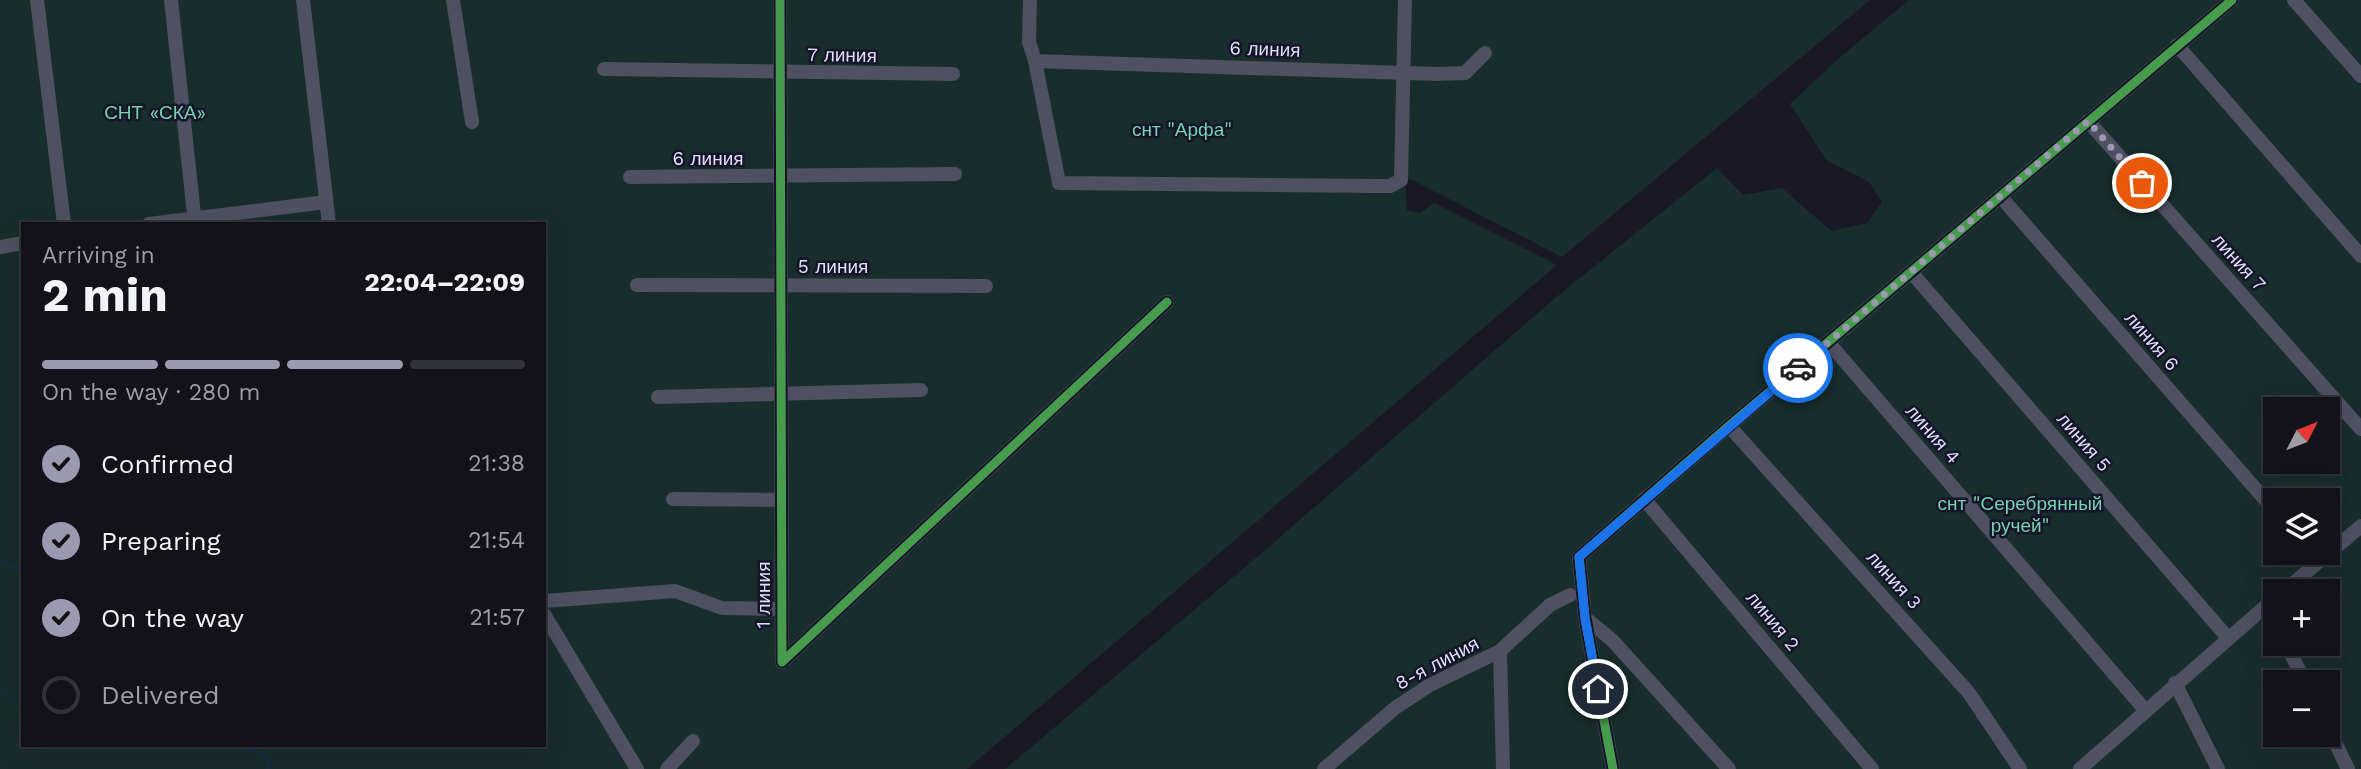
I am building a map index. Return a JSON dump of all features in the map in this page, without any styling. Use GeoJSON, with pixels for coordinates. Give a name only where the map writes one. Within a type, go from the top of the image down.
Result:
{"type":"FeatureCollection","features":[{"type":"Feature","properties":{"kind":"street"},"geometry":{"type":"LineString","coordinates":[[37,0],[64,222]]}},
{"type":"Feature","properties":{"kind":"street"},"geometry":{"type":"LineString","coordinates":[[171,0],[195,221],[326,202]]}},
{"type":"Feature","properties":{"kind":"street"},"geometry":{"type":"LineString","coordinates":[[303,0],[329,222]]}},
{"type":"Feature","properties":{"kind":"street"},"geometry":{"type":"LineString","coordinates":[[453,0],[472,122]]}},
{"type":"Feature","properties":{"kind":"street","name":"1 линия"},"geometry":{"type":"LineString","coordinates":[[780,0],[782,662],[1167,302]]}},
{"type":"Feature","properties":{"kind":"street"},"geometry":{"type":"LineString","coordinates":[[1030,0],[1029,43],[1059,183],[1391,186],[1401,180],[1405,0]]}},
{"type":"Feature","properties":{"kind":"street"},"geometry":{"type":"LineString","coordinates":[[1613,769],[1585,618],[1579,557],[1729,426],[2232,0]]}},
{"type":"Feature","properties":{"kind":"street"},"geometry":{"type":"LineString","coordinates":[[2294,0],[2361,76]]}},
{"type":"Feature","properties":{"kind":"street"},"geometry":{"type":"LineString","coordinates":[[2177,46],[2361,256]]}},
{"type":"Feature","properties":{"kind":"street","name":"6 линия"},"geometry":{"type":"LineString","coordinates":[[1035,61],[1465,73],[1485,53]]}},
{"type":"Feature","properties":{"kind":"street","name":"7 линия"},"geometry":{"type":"LineString","coordinates":[[604,69],[953,74]]}},
{"type":"Feature","properties":{"kind":"street","name":"линия 7"},"geometry":{"type":"LineString","coordinates":[[2088,121],[2361,429]]}},
{"type":"Feature","properties":{"kind":"street","name":"6 линия"},"geometry":{"type":"LineString","coordinates":[[630,177],[955,174]]}},
{"type":"Feature","properties":{"kind":"street","name":"линия 6"},"geometry":{"type":"LineString","coordinates":[[2000,195],[2263,497]]}},
{"type":"Feature","properties":{"kind":"street"},"geometry":{"type":"LineString","coordinates":[[0,247],[21,243]]}},
{"type":"Feature","properties":{"kind":"street","name":"линия 5"},"geometry":{"type":"LineString","coordinates":[[1911,272],[2228,638]]}},
{"type":"Feature","properties":{"kind":"street","name":"5 линия"},"geometry":{"type":"LineString","coordinates":[[637,285],[986,286]]}},
{"type":"Feature","properties":{"kind":"street","name":"линия 4"},"geometry":{"type":"LineString","coordinates":[[1828,342],[2146,710]]}},
{"type":"Feature","properties":{"kind":"street"},"geometry":{"type":"LineString","coordinates":[[658,397],[921,390]]}},
{"type":"Feature","properties":{"kind":"street","name":"линия 3"},"geometry":{"type":"LineString","coordinates":[[1729,426],[1969,693],[2020,769]]}},
{"type":"Feature","properties":{"kind":"street"},"geometry":{"type":"LineString","coordinates":[[673,499],[781,500]]}},
{"type":"Feature","properties":{"kind":"street","name":"линия 2"},"geometry":{"type":"LineString","coordinates":[[1644,499],[1872,769]]}},
{"type":"Feature","properties":{"kind":"street"},"geometry":{"type":"LineString","coordinates":[[2340,541],[2361,526]]}},
{"type":"Feature","properties":{"kind":"street"},"geometry":{"type":"LineString","coordinates":[[2295,579],[2308,565]]}},
{"type":"Feature","properties":{"kind":"street"},"geometry":{"type":"LineString","coordinates":[[546,601],[675,591],[722,608],[780,609]]}},
{"type":"Feature","properties":{"kind":"street","name":"8-я линия"},"geometry":{"type":"LineString","coordinates":[[1324,769],[1395,708],[1430,685],[1500,651],[1550,605],[1570,595]]}},
{"type":"Feature","properties":{"kind":"street"},"geometry":{"type":"LineString","coordinates":[[2081,768],[2263,608]]}},
{"type":"Feature","properties":{"kind":"street"},"geometry":{"type":"LineString","coordinates":[[546,617],[637,769]]}},
{"type":"Feature","properties":{"kind":"street"},"geometry":{"type":"LineString","coordinates":[[1585,618],[1612,640],[1729,769]]}},
{"type":"Feature","properties":{"kind":"street"},"geometry":{"type":"LineString","coordinates":[[1500,651],[1501,768]]}},
{"type":"Feature","properties":{"kind":"street"},"geometry":{"type":"LineString","coordinates":[[2175,683],[2218,769]]}},
{"type":"Feature","properties":{"kind":"street"},"geometry":{"type":"LineString","coordinates":[[667,769],[693,741]]}},
{"type":"Feature","properties":{"kind":"street"},"geometry":{"type":"LineString","coordinates":[[2337,747],[2348,769]]}},
{"type":"Feature","properties":{"kind":"green space"},"geometry":{"type":"Polygon","coordinates":[[[0,0],[1870,0],[1562,257],[1410,179],[1405,179],[1407,210],[1420,213],[1434,203],[1557,265],[967,769],[0,769],[0,0]]]}},
{"type":"Feature","properties":{"kind":"green space","name":"снт \"Серебрянный ручей\""},"geometry":{"type":"Polygon","coordinates":[[[1909,0],[2361,0],[2361,769],[1005,769],[1257,557],[1555,298],[1717,168],[1743,195],[1782,188],[1831,231],[1867,223],[1882,202],[1869,182],[1827,161],[1790,104],[1838,59],[1909,0]]]}},
{"type":"Feature","properties":{"kind":"waterway"},"geometry":{"type":"LineString","coordinates":[[0,562],[21,569]]}},
{"type":"Feature","properties":{"kind":"waterway"},"geometry":{"type":"LineString","coordinates":[[0,691],[5,692],[14,704],[21,705]]}},
{"type":"Feature","properties":{"kind":"waterway"},"geometry":{"type":"LineString","coordinates":[[239,747],[255,751],[269,759],[268,769]]}},
{"type":"Feature","properties":{"kind":"cycle path"},"geometry":{"type":"LineString","coordinates":[[780,0],[782,662],[1167,302]]}},
{"type":"Feature","properties":{"kind":"cycle path"},"geometry":{"type":"LineString","coordinates":[[1613,769],[1585,618],[1579,557],[1729,426],[2232,0]]}},
{"type":"Feature","properties":{"kind":"way so far"},"geometry":{"type":"LineString","coordinates":[[1798,368],[2088,121],[2142,183]]}},
{"type":"Feature","properties":{"kind":"route"},"geometry":{"type":"LineString","coordinates":[[1598,689],[1585,618],[1579,557],[1798,368]]}},
{"type":"Feature","properties":{"kind":"park label","name":"СНТ «СКА»"},"geometry":{"type":"Point","coordinates":[155,112]}},
{"type":"Feature","properties":{"kind":"park label","name":"снт \"Арфа\""},"geometry":{"type":"Point","coordinates":[1182,129]}}]}
